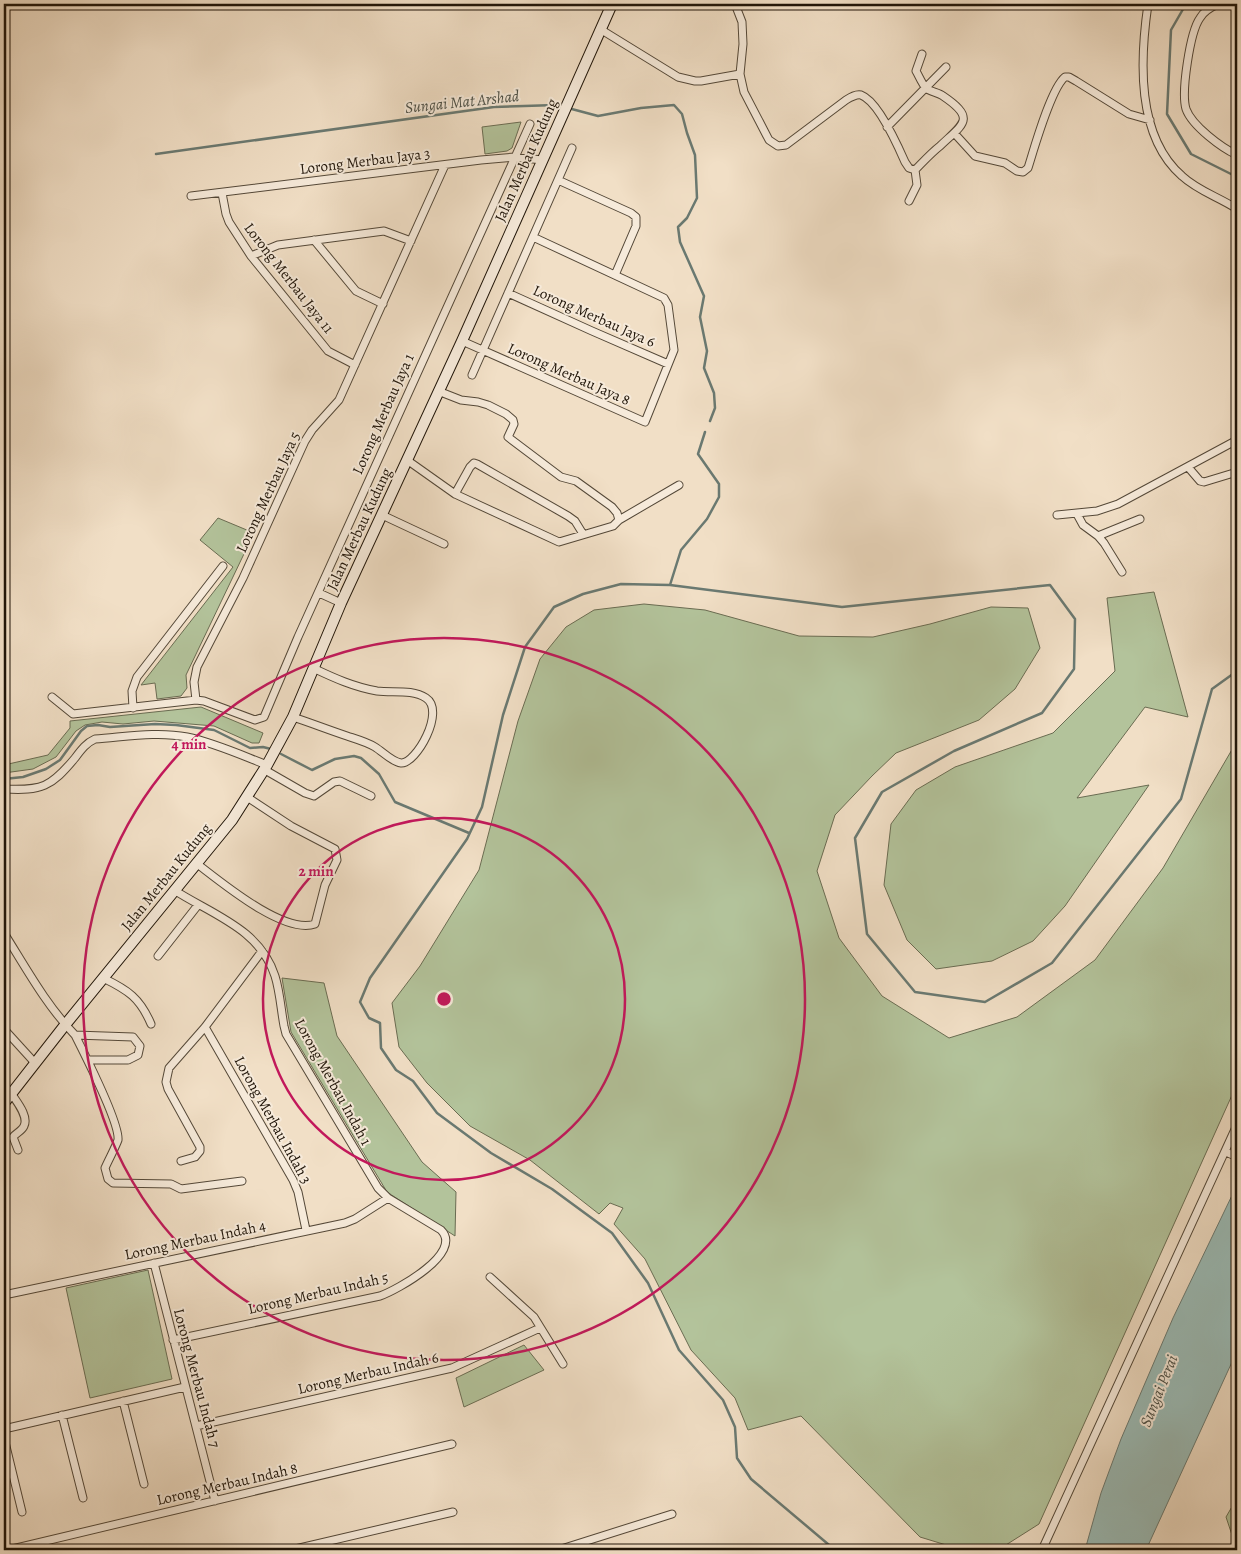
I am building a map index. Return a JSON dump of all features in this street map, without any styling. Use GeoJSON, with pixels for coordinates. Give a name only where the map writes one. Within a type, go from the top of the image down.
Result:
{"type":"FeatureCollection","features":[{"type":"Feature","properties":{"kind":"main road","name":"Jalan Merbau Kudung"},"geometry":{"type":"LineString","coordinates":[[4,1103],[232,820],[266,768],[293,717],[341,603],[462,341],[612,4]]}},
{"type":"Feature","properties":{"kind":"street"},"geometry":{"type":"LineString","coordinates":[[735,4],[742,22],[743,44],[740,74],[744,92],[769,140],[778,146],[786,146],[830,110],[853,95],[861,95],[870,102],[887,126],[909,168],[915,170]]}},
{"type":"Feature","properties":{"kind":"street"},"geometry":{"type":"LineString","coordinates":[[1148,4],[1142,77],[1150,120],[1159,148],[1167,161],[1200,190],[1237,209]]}},
{"type":"Feature","properties":{"kind":"street"},"geometry":{"type":"LineString","coordinates":[[1218,4],[1206,10],[1194,29],[1185,78],[1186,110],[1197,125],[1237,156]]}},
{"type":"Feature","properties":{"kind":"street"},"geometry":{"type":"LineString","coordinates":[[600,29],[678,77],[695,81],[740,74]]}},
{"type":"Feature","properties":{"kind":"street"},"geometry":{"type":"LineString","coordinates":[[915,170],[940,145],[955,134],[962,126],[964,120],[962,113],[941,94],[926,88],[916,71],[922,54]]}},
{"type":"Feature","properties":{"kind":"street"},"geometry":{"type":"LineString","coordinates":[[887,126],[946,66]]}},
{"type":"Feature","properties":{"kind":"street"},"geometry":{"type":"LineString","coordinates":[[955,134],[975,156],[1005,163],[1017,171],[1023,172],[1028,168],[1046,114],[1058,85],[1064,77],[1069,77],[1129,114],[1150,120]]}},
{"type":"Feature","properties":{"kind":"street","name":"Lorong Merbau Jaya 1"},"geometry":{"type":"LineString","coordinates":[[196,700],[204,701],[255,720],[264,717],[530,124]]}},
{"type":"Feature","properties":{"kind":"street"},"geometry":{"type":"LineString","coordinates":[[472,375],[572,148]]}},
{"type":"Feature","properties":{"kind":"street","name":"Lorong Merbau Jaya 3"},"geometry":{"type":"LineString","coordinates":[[191,196],[515,157],[542,160]]}},
{"type":"Feature","properties":{"kind":"street","name":"Lorong Merbau Jaya 5"},"geometry":{"type":"LineString","coordinates":[[196,700],[194,682],[197,667],[243,578],[305,441],[312,430],[339,400],[445,166]]}},
{"type":"Feature","properties":{"kind":"street"},"geometry":{"type":"LineString","coordinates":[[909,201],[917,185],[915,170]]}},
{"type":"Feature","properties":{"kind":"street"},"geometry":{"type":"LineString","coordinates":[[558,180],[636,217],[636,226],[615,275]]}},
{"type":"Feature","properties":{"kind":"street","name":"Lorong Merbau Jaya 11"},"geometry":{"type":"LineString","coordinates":[[222,193],[229,222],[251,256],[328,351],[355,364]]}},
{"type":"Feature","properties":{"kind":"street"},"geometry":{"type":"LineString","coordinates":[[251,256],[278,245],[384,231],[411,241]]}},
{"type":"Feature","properties":{"kind":"street"},"geometry":{"type":"LineString","coordinates":[[533,237],[664,298],[668,304],[674,344],[674,350],[668,364]]}},
{"type":"Feature","properties":{"kind":"street"},"geometry":{"type":"LineString","coordinates":[[314,240],[356,291],[383,304]]}},
{"type":"Feature","properties":{"kind":"street","name":"Lorong Merbau Jaya 6"},"geometry":{"type":"LineString","coordinates":[[508,293],[592,332],[668,364]]}},
{"type":"Feature","properties":{"kind":"street","name":"Lorong Merbau Jaya 8"},"geometry":{"type":"LineString","coordinates":[[462,341],[645,422],[668,364]]}},
{"type":"Feature","properties":{"kind":"street"},"geometry":{"type":"LineString","coordinates":[[438,391],[461,400],[483,404],[506,414],[513,420],[514,424],[508,437],[561,477],[576,481],[612,507],[617,513],[619,520]]}},
{"type":"Feature","properties":{"kind":"street"},"geometry":{"type":"LineString","coordinates":[[1057,515],[1097,511],[1118,504],[1237,440]]}},
{"type":"Feature","properties":{"kind":"street"},"geometry":{"type":"LineString","coordinates":[[407,460],[455,494],[554,540],[564,541],[613,526],[619,520],[679,484]]}},
{"type":"Feature","properties":{"kind":"street"},"geometry":{"type":"LineString","coordinates":[[455,494],[468,469],[474,463],[520,487],[568,516],[575,521],[583,534]]}},
{"type":"Feature","properties":{"kind":"street"},"geometry":{"type":"LineString","coordinates":[[1188,467],[1200,481],[1204,482],[1237,472]]}},
{"type":"Feature","properties":{"kind":"street"},"geometry":{"type":"LineString","coordinates":[[1077,514],[1083,525],[1098,536],[1122,572]]}},
{"type":"Feature","properties":{"kind":"street"},"geometry":{"type":"LineString","coordinates":[[382,515],[444,544]]}},
{"type":"Feature","properties":{"kind":"street"},"geometry":{"type":"LineString","coordinates":[[1098,536],[1140,519]]}},
{"type":"Feature","properties":{"kind":"street"},"geometry":{"type":"LineString","coordinates":[[133,708],[132,691],[137,677],[224,566]]}},
{"type":"Feature","properties":{"kind":"street"},"geometry":{"type":"LineString","coordinates":[[319,593],[341,603]]}},
{"type":"Feature","properties":{"kind":"street"},"geometry":{"type":"LineString","coordinates":[[293,717],[371,744],[390,758],[403,763],[408,762],[416,754],[430,728],[434,717],[434,710],[432,704],[426,698],[414,694],[377,690],[347,684],[313,668]]}},
{"type":"Feature","properties":{"kind":"street"},"geometry":{"type":"LineString","coordinates":[[52,697],[73,714],[196,700]]}},
{"type":"Feature","properties":{"kind":"street"},"geometry":{"type":"LineString","coordinates":[[4,789],[34,788],[47,785],[64,771],[89,742],[95,739],[150,734],[186,737],[216,745],[266,768],[314,796],[340,780],[371,796]]}},
{"type":"Feature","properties":{"kind":"street"},"geometry":{"type":"LineString","coordinates":[[196,863],[247,900],[284,922],[309,926],[315,924],[325,885],[338,860],[335,850],[291,826],[247,798]]}},
{"type":"Feature","properties":{"kind":"street","name":"Lorong Merbau Indah 1"},"geometry":{"type":"LineString","coordinates":[[174,890],[239,928],[254,940],[275,974],[286,1034],[378,1188],[388,1198],[440,1230],[446,1237]]}},
{"type":"Feature","properties":{"kind":"street"},"geometry":{"type":"LineString","coordinates":[[158,956],[198,905]]}},
{"type":"Feature","properties":{"kind":"street"},"geometry":{"type":"LineString","coordinates":[[4,934],[39,989],[65,1025],[75,1035],[88,1060],[118,1131],[118,1142],[105,1168],[108,1180],[114,1183],[171,1184],[181,1189],[242,1181]]}},
{"type":"Feature","properties":{"kind":"street"},"geometry":{"type":"LineString","coordinates":[[181,1161],[195,1157],[200,1150],[200,1146],[168,1089],[166,1076],[173,1062],[204,1027],[262,951]]}},
{"type":"Feature","properties":{"kind":"street"},"geometry":{"type":"LineString","coordinates":[[103,978],[134,995],[145,1009],[152,1024]]}},
{"type":"Feature","properties":{"kind":"street","name":"Lorong Merbau Indah 3"},"geometry":{"type":"LineString","coordinates":[[204,1027],[293,1180],[298,1192],[306,1230]]}},
{"type":"Feature","properties":{"kind":"street"},"geometry":{"type":"LineString","coordinates":[[4,1029],[35,1063]]}},
{"type":"Feature","properties":{"kind":"street"},"geometry":{"type":"LineString","coordinates":[[75,1035],[132,1036],[140,1046],[138,1056],[128,1060],[88,1060]]}},
{"type":"Feature","properties":{"kind":"street"},"geometry":{"type":"LineString","coordinates":[[11,1093],[21,1108],[26,1121],[24,1127],[13,1137],[18,1150]]}},
{"type":"Feature","properties":{"kind":"street"},"geometry":{"type":"LineString","coordinates":[[1042,1550],[1237,1125]]}},
{"type":"Feature","properties":{"kind":"street"},"geometry":{"type":"LineString","coordinates":[[1226,1152],[1237,1157]]}},
{"type":"Feature","properties":{"kind":"street","name":"Lorong Merbau Indah 4"},"geometry":{"type":"LineString","coordinates":[[4,1295],[345,1223],[388,1198]]}},
{"type":"Feature","properties":{"kind":"street","name":"Lorong Merbau Indah 5"},"geometry":{"type":"LineString","coordinates":[[173,1340],[363,1300],[394,1291],[418,1276],[439,1255],[445,1247],[446,1237]]}},
{"type":"Feature","properties":{"kind":"street","name":"Lorong Merbau Indah 7"},"geometry":{"type":"LineString","coordinates":[[154,1263],[184,1387],[215,1500]]}},
{"type":"Feature","properties":{"kind":"street"},"geometry":{"type":"LineString","coordinates":[[490,1278],[534,1317],[563,1364]]}},
{"type":"Feature","properties":{"kind":"street","name":"Lorong Merbau Indah 6"},"geometry":{"type":"LineString","coordinates":[[196,1426],[452,1368],[540,1328]]}},
{"type":"Feature","properties":{"kind":"street"},"geometry":{"type":"LineString","coordinates":[[4,1429],[184,1387]]}},
{"type":"Feature","properties":{"kind":"street"},"geometry":{"type":"LineString","coordinates":[[123,1401],[144,1484]]}},
{"type":"Feature","properties":{"kind":"street"},"geometry":{"type":"LineString","coordinates":[[62,1415],[83,1498]]}},
{"type":"Feature","properties":{"kind":"street"},"geometry":{"type":"LineString","coordinates":[[4,1438],[22,1512]]}},
{"type":"Feature","properties":{"kind":"street","name":"Lorong Merbau Indah 8"},"geometry":{"type":"LineString","coordinates":[[8,1550],[452,1444]]}},
{"type":"Feature","properties":{"kind":"street"},"geometry":{"type":"LineString","coordinates":[[291,1550],[453,1512]]}},
{"type":"Feature","properties":{"kind":"street"},"geometry":{"type":"LineString","coordinates":[[558,1550],[672,1514]]}},
{"type":"Feature","properties":{"kind":"green space"},"geometry":{"type":"Polygon","coordinates":[[[521,122],[512,148],[507,151],[485,154],[482,127],[521,122]]]}},
{"type":"Feature","properties":{"kind":"green space"},"geometry":{"type":"Polygon","coordinates":[[[218,518],[254,533],[186,675],[187,688],[181,696],[157,699],[155,683],[141,685],[233,567],[200,540],[218,518]]]}},
{"type":"Feature","properties":{"kind":"green space"},"geometry":{"type":"Polygon","coordinates":[[[1154,592],[1188,717],[1145,707],[1077,798],[1149,785],[1065,906],[1033,941],[992,961],[936,969],[907,940],[884,885],[891,824],[916,790],[955,767],[1053,733],[1115,671],[1107,598],[1154,592]]]}},
{"type":"Feature","properties":{"kind":"green space"},"geometry":{"type":"Polygon","coordinates":[[[644,604],[705,610],[799,636],[873,637],[991,607],[1028,608],[1040,648],[1015,689],[979,720],[896,753],[835,815],[817,871],[839,938],[882,996],[949,1038],[1017,1017],[1095,960],[1163,868],[1237,741],[1237,1084],[1039,1524],[998,1550],[956,1548],[920,1537],[801,1416],[748,1430],[735,1398],[691,1350],[645,1259],[614,1224],[623,1208],[610,1203],[599,1214],[530,1160],[470,1126],[427,1083],[399,1047],[392,1003],[420,966],[479,870],[518,721],[540,659],[566,627],[594,610],[644,604]]]}},
{"type":"Feature","properties":{"kind":"green space"},"geometry":{"type":"Polygon","coordinates":[[[201,707],[263,733],[259,743],[252,743],[214,726],[154,721],[123,724],[102,722],[85,725],[76,731],[56,757],[33,769],[4,773],[4,765],[48,755],[70,728],[70,721],[201,707]]]}},
{"type":"Feature","properties":{"kind":"green space"},"geometry":{"type":"Polygon","coordinates":[[[282,978],[324,983],[337,1036],[422,1162],[456,1192],[455,1236],[387,1192],[291,1032],[282,978]]]}},
{"type":"Feature","properties":{"kind":"green space"},"geometry":{"type":"Polygon","coordinates":[[[148,1270],[172,1379],[90,1398],[66,1288],[148,1270]]]}},
{"type":"Feature","properties":{"kind":"green space"},"geometry":{"type":"Polygon","coordinates":[[[524,1345],[544,1370],[464,1407],[456,1378],[524,1345]]]}},
{"type":"Feature","properties":{"kind":"green space"},"geometry":{"type":"Polygon","coordinates":[[[1237,1498],[1237,1550],[1226,1517],[1237,1498]]]}},
{"type":"Feature","properties":{"kind":"water","name":"Sungai Perai"},"geometry":{"type":"Polygon","coordinates":[[[1237,1185],[1237,1348],[1232,1362],[1146,1550],[1085,1550],[1101,1493],[1121,1439],[1173,1318],[1237,1185]]]}},
{"type":"Feature","properties":{"kind":"waterway"},"geometry":{"type":"LineString","coordinates":[[1186,4],[1171,30],[1167,114],[1191,154],[1237,177]]}},
{"type":"Feature","properties":{"kind":"waterway","name":"Sungai Mat Arshad"},"geometry":{"type":"LineString","coordinates":[[156,154],[494,107],[556,105],[563,107]]}},
{"type":"Feature","properties":{"kind":"waterway","name":"Sungai Mat Arshad"},"geometry":{"type":"LineString","coordinates":[[568,108],[598,116],[641,108],[674,105],[682,114],[695,155],[697,198],[687,218],[678,227],[680,242],[704,296],[700,317],[707,351],[704,368],[714,393],[715,408],[710,421]]}},
{"type":"Feature","properties":{"kind":"waterway","name":"Sungai Mat Arshad"},"geometry":{"type":"LineString","coordinates":[[670,585],[681,550],[707,519],[719,497],[719,484],[698,454],[705,432]]}},
{"type":"Feature","properties":{"kind":"waterway"},"geometry":{"type":"LineString","coordinates":[[835,1550],[751,1479],[737,1458],[735,1427],[723,1400],[679,1350],[648,1283],[612,1233],[552,1189],[491,1153],[437,1113],[413,1081],[396,1070],[381,1048],[380,1023],[369,1018],[360,1002],[370,978],[467,839],[482,807],[503,715],[525,647],[554,607],[583,594],[621,584],[670,585],[842,607],[1050,585],[1075,619],[1074,669],[1042,713],[954,751],[882,792],[855,838],[867,934],[915,992],[985,1002],[1052,963],[1181,799],[1212,689],[1237,671]]}},
{"type":"Feature","properties":{"kind":"waterway"},"geometry":{"type":"LineString","coordinates":[[4,779],[23,777],[46,769],[60,760],[81,731],[87,726],[176,725],[214,730],[250,748],[263,747],[271,749]]}},
{"type":"Feature","properties":{"kind":"waterway"},"geometry":{"type":"LineString","coordinates":[[281,754],[312,770],[335,759],[354,756],[361,758],[379,774],[395,802],[469,833]]}}]}
